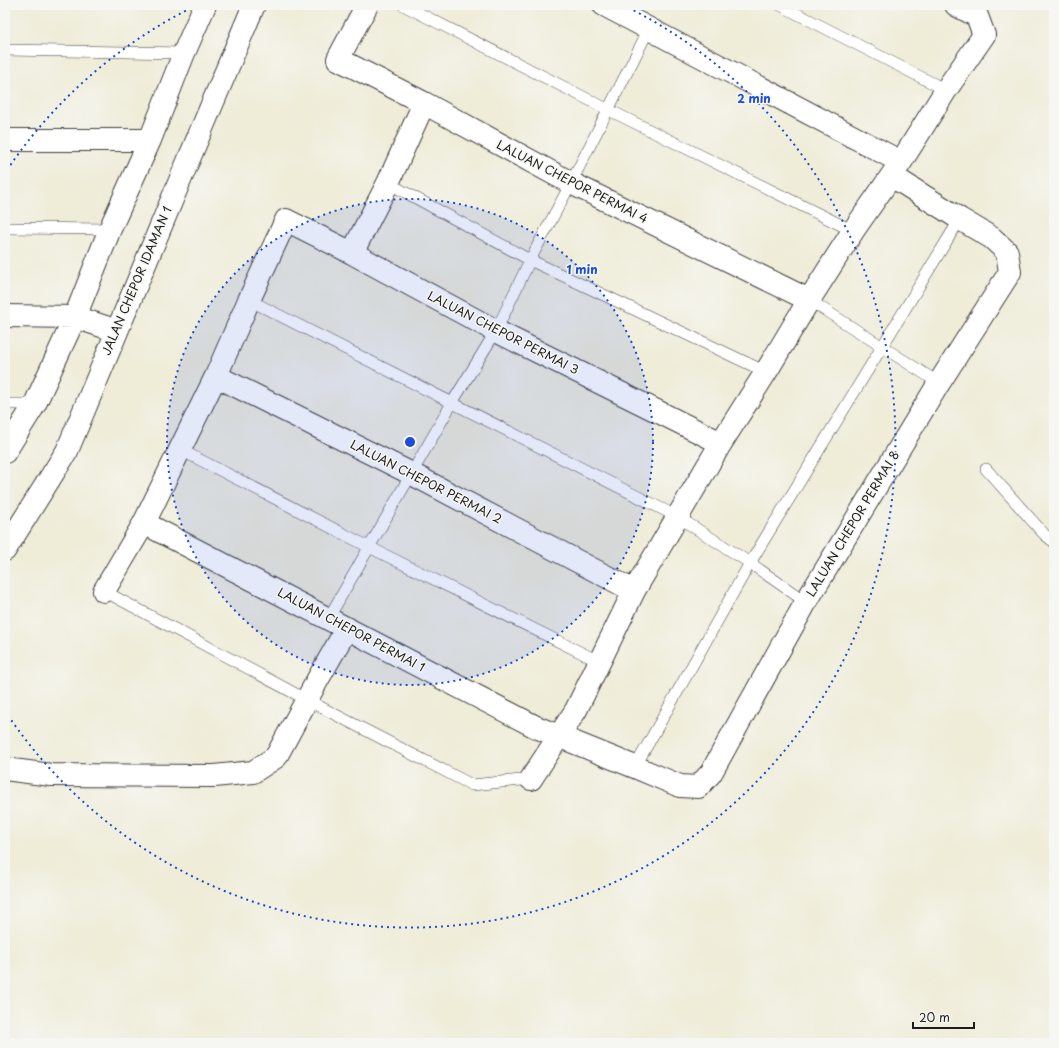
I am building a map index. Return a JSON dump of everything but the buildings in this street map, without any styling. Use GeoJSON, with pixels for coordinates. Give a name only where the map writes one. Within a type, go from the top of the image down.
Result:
{"type":"FeatureCollection","features":[{"type":"Feature","properties":{"kind":"street"},"geometry":{"type":"LineString","coordinates":[[5,452],[35,404],[75,317],[110,229],[150,140],[184,53],[205,5]]}},
{"type":"Feature","properties":{"kind":"street","name":"JALAN CHEPOR IDAMAN 1"},"geometry":{"type":"LineString","coordinates":[[5,550],[67,451],[254,5]]}},
{"type":"Feature","properties":{"kind":"street","name":"LALUAN CHEPOR PERMAI 4"},"geometry":{"type":"LineString","coordinates":[[367,5],[338,59],[424,103],[571,183],[809,300]]}},
{"type":"Feature","properties":{"kind":"street","name":"LALUAN CHEPOR PERMAI 8"},"geometry":{"type":"LineString","coordinates":[[559,736],[680,786],[698,788],[711,773],[806,602],[939,383],[1010,272],[1007,252],[992,238],[960,219],[897,169],[604,5]]}},
{"type":"Feature","properties":{"kind":"street"},"geometry":{"type":"LineString","coordinates":[[531,779],[576,710],[634,591],[721,443],[853,231],[897,169],[946,90],[984,35],[976,16],[956,5]]}},
{"type":"Feature","properties":{"kind":"street"},"geometry":{"type":"LineString","coordinates":[[352,253],[388,183],[424,103]]}},
{"type":"Feature","properties":{"kind":"street"},"geometry":{"type":"LineString","coordinates":[[5,140],[150,140]]}},
{"type":"Feature","properties":{"kind":"street","name":"LALUAN CHEPOR PERMAI 3"},"geometry":{"type":"LineString","coordinates":[[248,300],[286,220],[352,253],[496,331],[721,443]]}},
{"type":"Feature","properties":{"kind":"street"},"geometry":{"type":"LineString","coordinates":[[104,591],[144,522],[179,448],[216,376],[248,300]]}},
{"type":"Feature","properties":{"kind":"street"},"geometry":{"type":"LineString","coordinates":[[5,316],[75,317],[117,331]]}},
{"type":"Feature","properties":{"kind":"street","name":"LALUAN CHEPOR PERMAI 2"},"geometry":{"type":"LineString","coordinates":[[216,376],[412,474],[634,591]]}},
{"type":"Feature","properties":{"kind":"street","name":"LALUAN CHEPOR PERMAI 1"},"geometry":{"type":"LineString","coordinates":[[144,522],[536,727],[559,736]]}},
{"type":"Feature","properties":{"kind":"street"},"geometry":{"type":"LineString","coordinates":[[5,769],[50,775],[214,776],[253,772],[276,757],[318,678],[338,623]]}},
{"type":"Feature","properties":{"kind":"lane"},"geometry":{"type":"LineString","coordinates":[[403,5],[609,110],[853,231]]}},
{"type":"Feature","properties":{"kind":"lane"},"geometry":{"type":"LineString","coordinates":[[780,5],[946,90]]}},
{"type":"Feature","properties":{"kind":"lane"},"geometry":{"type":"LineString","coordinates":[[338,623],[369,547],[452,403],[496,331],[530,260],[609,110],[649,29]]}},
{"type":"Feature","properties":{"kind":"lane"},"geometry":{"type":"LineString","coordinates":[[5,50],[184,53]]}},
{"type":"Feature","properties":{"kind":"lane"},"geometry":{"type":"LineString","coordinates":[[388,183],[530,260],[766,372]]}},
{"type":"Feature","properties":{"kind":"lane"},"geometry":{"type":"LineString","coordinates":[[635,767],[750,563],[960,219]]}},
{"type":"Feature","properties":{"kind":"lane"},"geometry":{"type":"LineString","coordinates":[[5,228],[110,229]]}},
{"type":"Feature","properties":{"kind":"lane"},"geometry":{"type":"LineString","coordinates":[[248,300],[678,517],[750,563],[806,602]]}},
{"type":"Feature","properties":{"kind":"lane"},"geometry":{"type":"LineString","coordinates":[[809,300],[939,383]]}},
{"type":"Feature","properties":{"kind":"lane"},"geometry":{"type":"LineString","coordinates":[[5,404],[35,404]]}},
{"type":"Feature","properties":{"kind":"lane"},"geometry":{"type":"LineString","coordinates":[[179,448],[369,547],[600,662]]}},
{"type":"Feature","properties":{"kind":"lane"},"geometry":{"type":"LineString","coordinates":[[986,469],[1044,534],[1054,542]]}},
{"type":"Feature","properties":{"kind":"lane"},"geometry":{"type":"LineString","coordinates":[[104,591],[307,700],[472,785],[531,779]]}}]}
